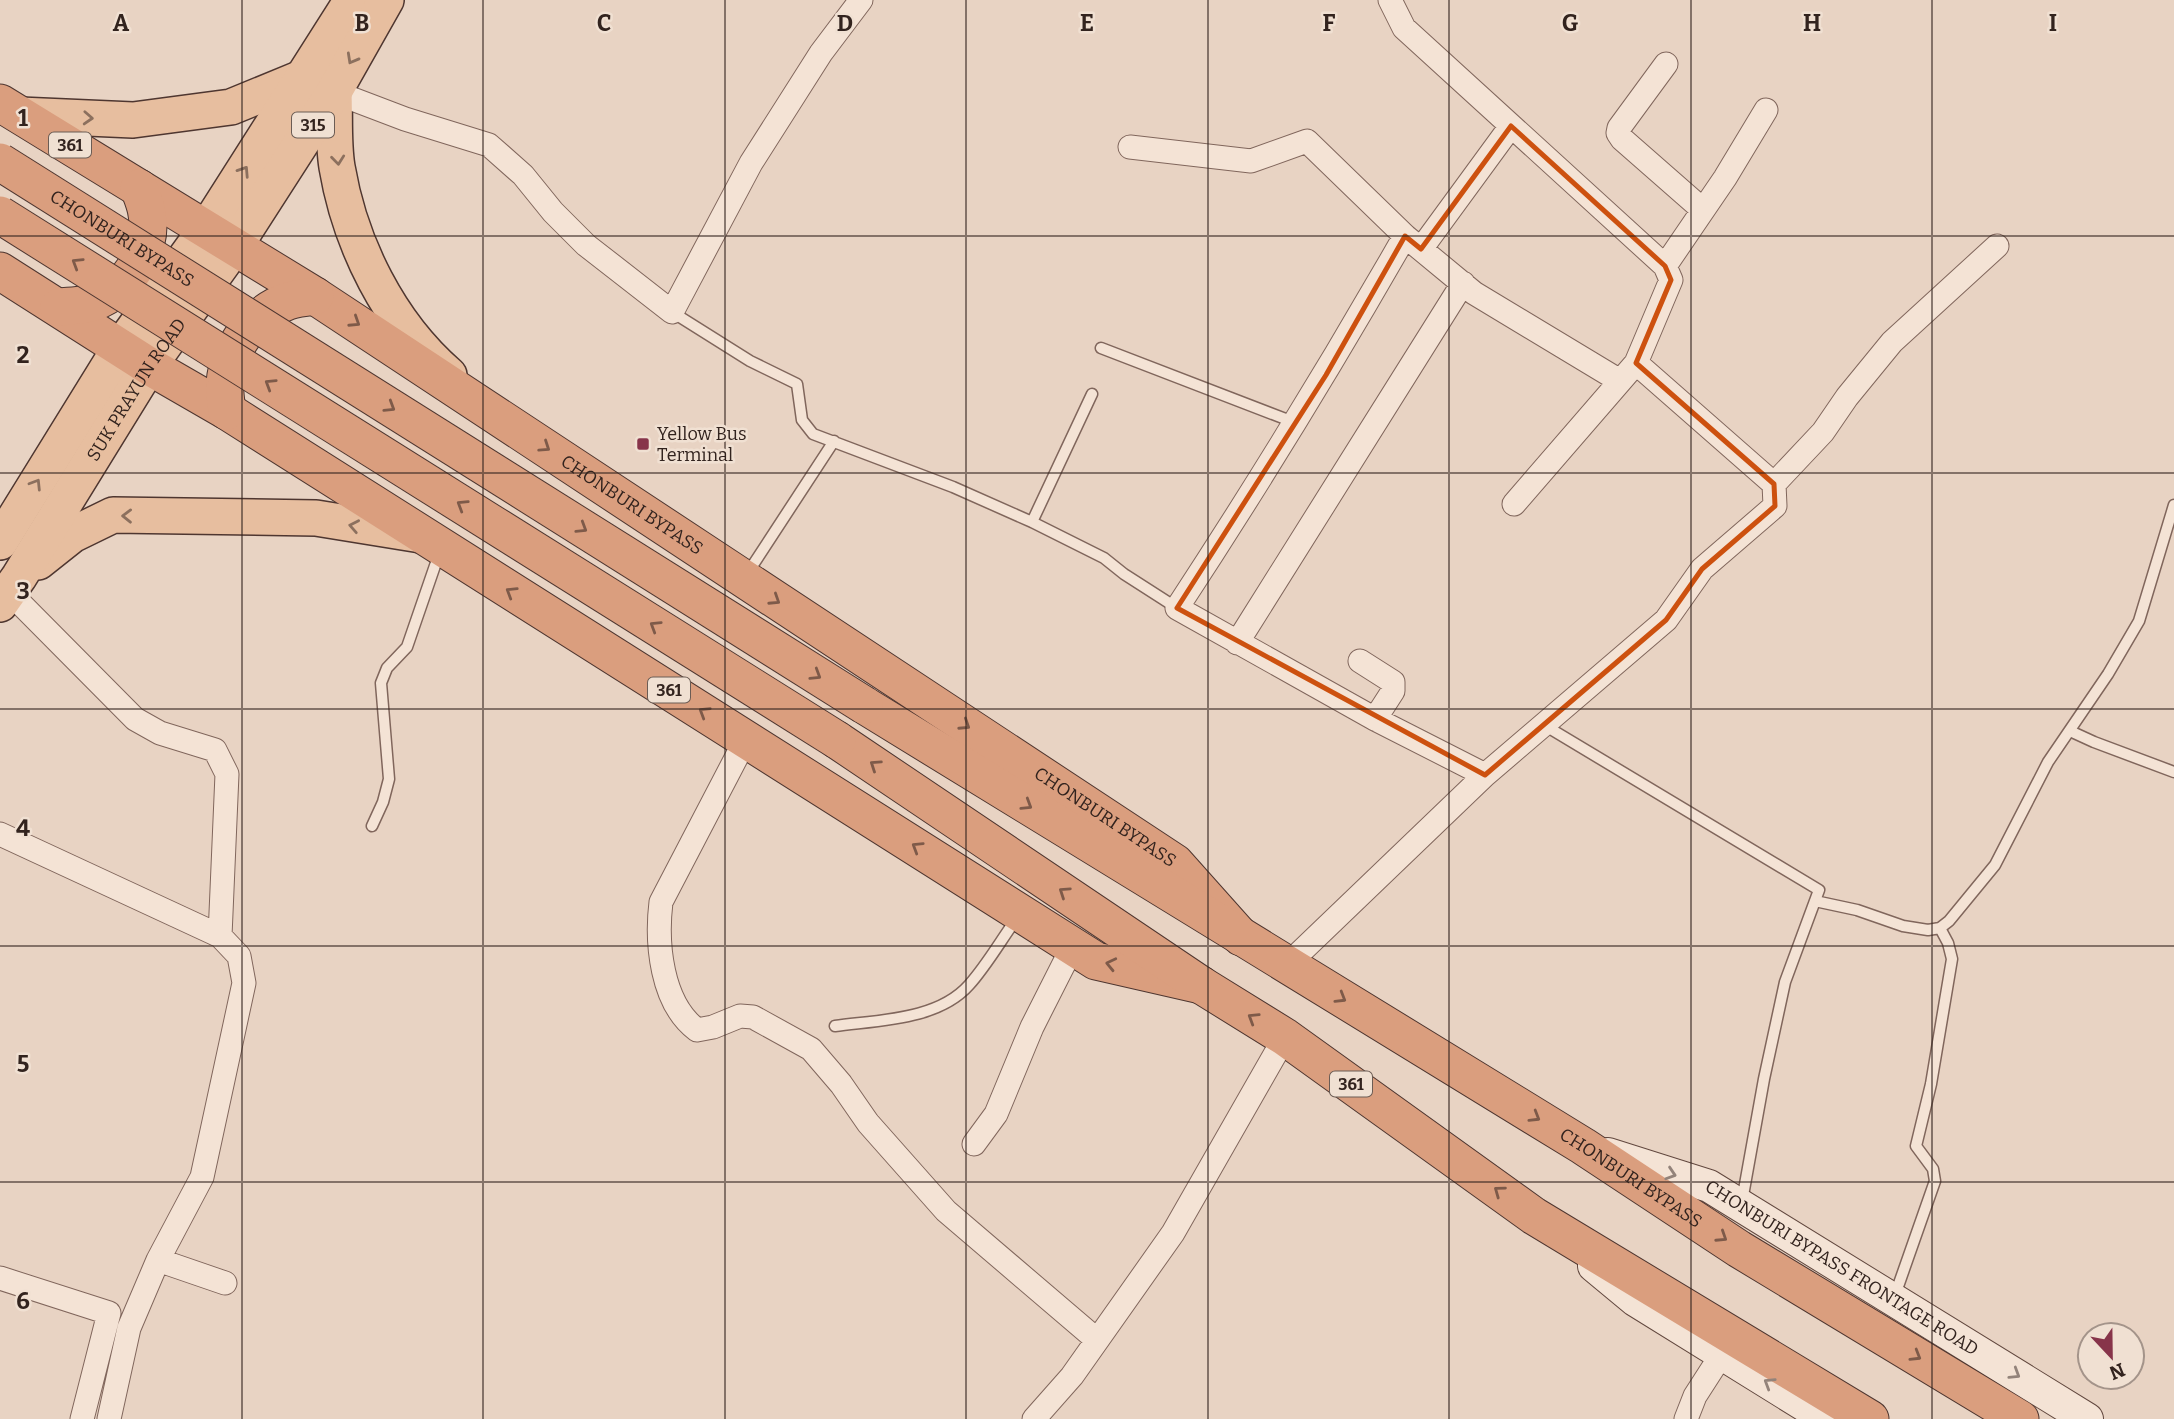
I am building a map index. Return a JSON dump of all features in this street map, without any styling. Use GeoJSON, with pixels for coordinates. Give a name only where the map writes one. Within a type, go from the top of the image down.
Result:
{"type":"FeatureCollection","features":[{"type":"Feature","properties":{"kind":"highway","name":"CHONBURI BYPASS"},"geometry":{"type":"LineString","coordinates":[[10,109],[315,296],[1175,863],[1241,937]]}},
{"type":"Feature","properties":{"kind":"highway","name":"CHONBURI BYPASS"},"geometry":{"type":"LineString","coordinates":[[0,162],[864,705],[1583,1146],[1739,1248],[2020,1419]]}},
{"type":"Feature","properties":{"kind":"highway"},"geometry":{"type":"LineString","coordinates":[[59,307],[88,304],[114,291],[134,271],[146,244],[148,215],[139,188]]}},
{"type":"Feature","properties":{"kind":"highway","name":"361"},"geometry":{"type":"LineString","coordinates":[[0,215],[837,740],[1201,985],[1285,1037],[1534,1216],[1870,1419]]}},
{"type":"Feature","properties":{"kind":"highway","name":"361"},"geometry":{"type":"LineString","coordinates":[[0,271],[135,357],[227,411],[1096,961],[1201,985]]}},
{"type":"Feature","properties":{"kind":"highway"},"geometry":{"type":"LineString","coordinates":[[227,411],[225,383],[231,357],[245,333],[264,314],[288,301],[315,296]]}},
{"type":"Feature","properties":{"kind":"main road","name":"SUK PRAYUN ROAD"},"geometry":{"type":"LineString","coordinates":[[319,85],[352,0]]}},
{"type":"Feature","properties":{"kind":"main road","name":"SUK PRAYUN ROAD"},"geometry":{"type":"LineString","coordinates":[[0,542],[221,237],[319,85],[386,0]]}},
{"type":"Feature","properties":{"kind":"main road"},"geometry":{"type":"LineString","coordinates":[[10,109],[133,120],[231,107],[319,85],[356,237],[382,292],[433,361],[489,410]]}},
{"type":"Feature","properties":{"kind":"main road","name":"SUK PRAYUN ROAD"},"geometry":{"type":"LineString","coordinates":[[9,591],[135,357]]}},
{"type":"Feature","properties":{"kind":"main road"},"geometry":{"type":"LineString","coordinates":[[9,591],[72,535],[113,516],[316,519],[431,541]]}},
{"type":"Feature","properties":{"kind":"main road","name":"CHONBURI BYPASS FRONTAGE ROAD"},"geometry":{"type":"LineString","coordinates":[[1583,1146],[1709,1186],[2087,1419]]}},
{"type":"Feature","properties":{"kind":"main road","name":"361"},"geometry":{"type":"LineString","coordinates":[[1534,1216],[1635,1300],[1826,1419]]}},
{"type":"Feature","properties":{"kind":"street"},"geometry":{"type":"LineString","coordinates":[[319,85],[405,119],[489,145],[523,174],[553,212],[586,245],[672,312],[751,163],[821,53],[861,0]]}},
{"type":"Feature","properties":{"kind":"street"},"geometry":{"type":"LineString","coordinates":[[1390,0],[1404,28],[1665,266],[1671,280],[1636,363],[1514,504]]}},
{"type":"Feature","properties":{"kind":"street"},"geometry":{"type":"LineString","coordinates":[[1666,64],[1618,133],[1703,210]]}},
{"type":"Feature","properties":{"kind":"street"},"geometry":{"type":"LineString","coordinates":[[1665,266],[1766,110]]}},
{"type":"Feature","properties":{"kind":"street"},"geometry":{"type":"LineString","coordinates":[[1485,775],[1376,719],[1177,608],[1413,242],[1511,126]]}},
{"type":"Feature","properties":{"kind":"street"},"geometry":{"type":"LineString","coordinates":[[1130,146],[1251,161],[1307,141],[1413,242],[1474,293],[1620,381]]}},
{"type":"Feature","properties":{"kind":"street"},"geometry":{"type":"LineString","coordinates":[[1287,965],[1485,775],[1666,620],[1702,569],[1775,506],[1774,484],[1823,432],[1847,397],[1892,342],[1997,246]]}},
{"type":"Feature","properties":{"kind":"street"},"geometry":{"type":"LineString","coordinates":[[1237,643],[1463,284]]}},
{"type":"Feature","properties":{"kind":"street"},"geometry":{"type":"LineString","coordinates":[[1636,363],[1774,484]]}},
{"type":"Feature","properties":{"kind":"street"},"geometry":{"type":"LineString","coordinates":[[9,591],[135,719],[160,733],[215,750],[227,774],[220,936]]}},
{"type":"Feature","properties":{"kind":"street"},"geometry":{"type":"LineString","coordinates":[[1360,661],[1393,682],[1393,691],[1376,719]]}},
{"type":"Feature","properties":{"kind":"street"},"geometry":{"type":"LineString","coordinates":[[746,738],[661,902],[658,928],[665,972],[676,1007],[685,1021],[697,1030],[713,1027],[740,1016],[753,1017],[811,1049],[841,1084],[868,1123],[946,1211],[1097,1340]]}},
{"type":"Feature","properties":{"kind":"street"},"geometry":{"type":"LineString","coordinates":[[0,834],[220,936],[239,956],[244,983],[202,1177],[158,1260],[129,1328],[109,1419]]}},
{"type":"Feature","properties":{"kind":"street"},"geometry":{"type":"LineString","coordinates":[[974,1144],[996,1114],[1032,1027],[1073,946]]}},
{"type":"Feature","properties":{"kind":"street"},"geometry":{"type":"LineString","coordinates":[[1046,1415],[1173,1233],[1285,1037]]}},
{"type":"Feature","properties":{"kind":"street"},"geometry":{"type":"LineString","coordinates":[[158,1260],[225,1283]]}},
{"type":"Feature","properties":{"kind":"street"},"geometry":{"type":"LineString","coordinates":[[0,1278],[109,1314],[82,1419]]}},
{"type":"Feature","properties":{"kind":"street"},"geometry":{"type":"LineString","coordinates":[[1686,1419],[1695,1396],[1722,1354]]}},
{"type":"Feature","properties":{"kind":"lane"},"geometry":{"type":"LineString","coordinates":[[672,312],[750,361],[797,384],[802,419],[813,434],[953,487],[1032,522],[1104,558],[1177,608]]}},
{"type":"Feature","properties":{"kind":"lane"},"geometry":{"type":"LineString","coordinates":[[1101,348],[1296,423]]}},
{"type":"Feature","properties":{"kind":"lane"},"geometry":{"type":"LineString","coordinates":[[1032,522],[1092,394]]}},
{"type":"Feature","properties":{"kind":"lane"},"geometry":{"type":"LineString","coordinates":[[743,579],[834,441]]}},
{"type":"Feature","properties":{"kind":"lane"},"geometry":{"type":"LineString","coordinates":[[1815,901],[1857,910],[1903,926],[1928,930],[1940,928],[1950,921],[1994,865],[2048,762],[2139,621],[2174,505]]}},
{"type":"Feature","properties":{"kind":"lane"},"geometry":{"type":"LineString","coordinates":[[372,826],[383,802],[389,779],[381,683],[387,668],[407,647],[431,541]]}},
{"type":"Feature","properties":{"kind":"lane"},"geometry":{"type":"LineString","coordinates":[[1544,725],[1819,890],[1785,982],[1764,1079],[1742,1204]]}},
{"type":"Feature","properties":{"kind":"lane"},"geometry":{"type":"LineString","coordinates":[[2070,731],[2174,772]]}},
{"type":"Feature","properties":{"kind":"lane"},"geometry":{"type":"LineString","coordinates":[[835,1026],[904,1016],[937,1008],[947,1002],[968,986],[1021,913]]}},
{"type":"Feature","properties":{"kind":"lane"},"geometry":{"type":"LineString","coordinates":[[1894,1298],[1935,1181],[1933,1169],[1916,1146],[1931,1084],[1952,960],[1948,943],[1940,928]]}},
{"type":"Feature","properties":{"kind":"highlighted area"},"geometry":{"type":"Polygon","coordinates":[[[1511,126],[1665,266],[1671,280],[1636,363],[1774,484],[1775,506],[1702,569],[1666,620],[1485,775],[1177,608],[1326,375],[1405,236],[1421,249],[1511,126]]]}},
{"type":"Feature","properties":{"kind":"place","name":"Yellow Bus Terminal"},"geometry":{"type":"Point","coordinates":[643,444]}}]}
